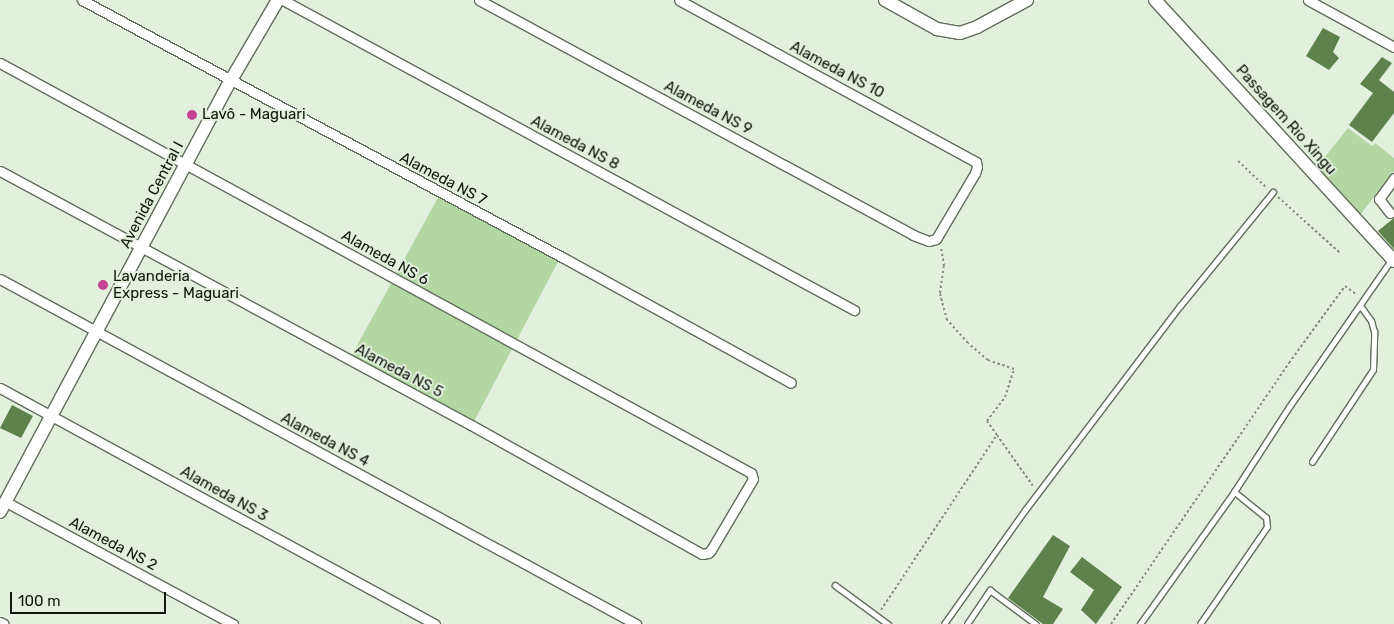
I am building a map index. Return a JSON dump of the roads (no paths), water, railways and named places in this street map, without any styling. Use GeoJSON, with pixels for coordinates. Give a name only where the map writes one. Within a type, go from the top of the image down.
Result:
{"type":"FeatureCollection","features":[{"type":"Feature","properties":{"kind":"main road","name":"Avenida Central I"},"geometry":{"type":"LineString","coordinates":[[3,507],[231,80],[278,0]]}},
{"type":"Feature","properties":{"kind":"main road"},"geometry":{"type":"LineString","coordinates":[[885,0],[937,29],[960,33],[978,27],[1027,0]]}},
{"type":"Feature","properties":{"kind":"main road","name":"Passagem Rio Xingu"},"geometry":{"type":"LineString","coordinates":[[1155,0],[1393,260]]}},
{"type":"Feature","properties":{"kind":"street","name":"Alameda NS 7"},"geometry":{"type":"LineString","coordinates":[[82,0],[562,257],[791,384]]}},
{"type":"Feature","properties":{"kind":"street","name":"Alameda NS 8"},"geometry":{"type":"LineString","coordinates":[[283,0],[854,310]]}},
{"type":"Feature","properties":{"kind":"street","name":"Alameda NS 9"},"geometry":{"type":"LineString","coordinates":[[479,0],[925,241],[934,240],[939,234]]}},
{"type":"Feature","properties":{"kind":"street","name":"Alameda NS 10"},"geometry":{"type":"LineString","coordinates":[[679,0],[973,159],[977,164],[977,169],[939,234]]}},
{"type":"Feature","properties":{"kind":"street"},"geometry":{"type":"LineString","coordinates":[[1308,0],[1394,47]]}},
{"type":"Feature","properties":{"kind":"street","name":"Alameda NS 6"},"geometry":{"type":"LineString","coordinates":[[0,63],[751,473],[753,478]]}},
{"type":"Feature","properties":{"kind":"street","name":"Alameda NS 5"},"geometry":{"type":"LineString","coordinates":[[0,171],[471,425],[702,554],[708,554],[712,550],[753,478]]}},
{"type":"Feature","properties":{"kind":"street"},"geometry":{"type":"LineString","coordinates":[[1390,213],[1379,200],[1394,178]]}},
{"type":"Feature","properties":{"kind":"street","name":"Alameda NS 4"},"geometry":{"type":"LineString","coordinates":[[0,279],[636,624]]}},
{"type":"Feature","properties":{"kind":"street","name":"Alameda NS 3"},"geometry":{"type":"LineString","coordinates":[[0,388],[435,624]]}},
{"type":"Feature","properties":{"kind":"street","name":"Alameda NS 2"},"geometry":{"type":"LineString","coordinates":[[3,507],[233,624]]}},
{"type":"Feature","properties":{"kind":"street"},"geometry":{"type":"LineString","coordinates":[[0,622],[4,624]]}},
{"type":"Feature","properties":{"kind":"lane"},"geometry":{"type":"LineString","coordinates":[[944,624],[1039,493],[1180,306],[1272,192]]}},
{"type":"Feature","properties":{"kind":"lane"},"geometry":{"type":"LineString","coordinates":[[1140,624],[1234,492],[1289,407],[1393,260]]}},
{"type":"Feature","properties":{"kind":"lane"},"geometry":{"type":"LineString","coordinates":[[1312,462],[1373,370],[1374,332],[1371,321],[1360,306]]}},
{"type":"Feature","properties":{"kind":"lane"},"geometry":{"type":"LineString","coordinates":[[1200,624],[1267,527],[1266,518],[1234,492]]}},
{"type":"Feature","properties":{"kind":"lane"},"geometry":{"type":"LineString","coordinates":[[835,585],[888,624]]}},
{"type":"Feature","properties":{"kind":"lane"},"geometry":{"type":"LineString","coordinates":[[967,624],[990,590],[1036,624]]}},
{"type":"Feature","properties":{"kind":"place","name":"Lavô - Maguari"},"geometry":{"type":"Point","coordinates":[192,115]}},
{"type":"Feature","properties":{"kind":"place","name":"Lavanderia Express - Maguari"},"geometry":{"type":"Point","coordinates":[103,285]}}]}
